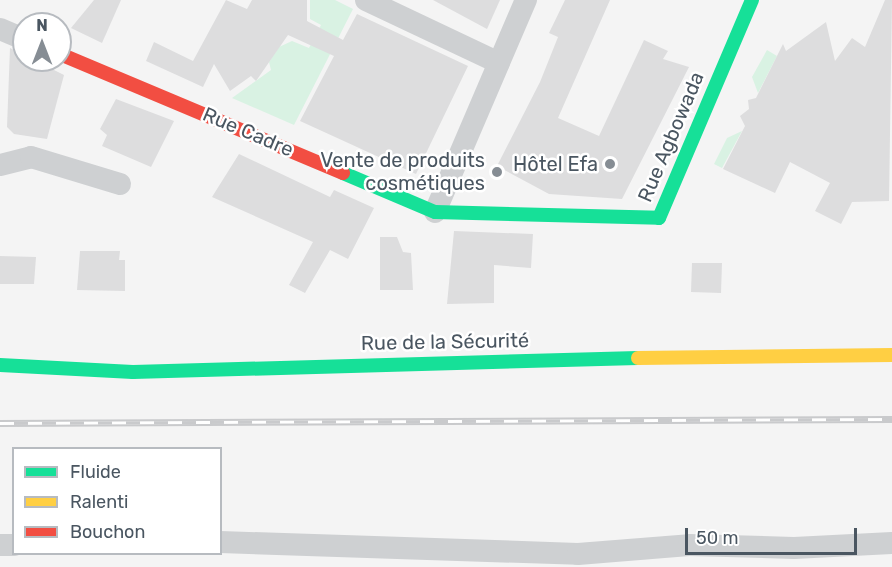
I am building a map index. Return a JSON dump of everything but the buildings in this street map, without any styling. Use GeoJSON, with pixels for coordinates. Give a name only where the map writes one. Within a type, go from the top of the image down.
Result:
{"type":"FeatureCollection","features":[{"type":"Feature","properties":{"kind":"street"},"geometry":{"type":"LineString","coordinates":[[366,0],[499,63]]}},
{"type":"Feature","properties":{"kind":"street"},"geometry":{"type":"LineString","coordinates":[[435,212],[526,0]]}},
{"type":"Feature","properties":{"kind":"street","name":"Rue Agbowada"},"geometry":{"type":"LineString","coordinates":[[435,212],[659,218],[752,0]]}},
{"type":"Feature","properties":{"kind":"street","name":"Rue Cadre"},"geometry":{"type":"LineString","coordinates":[[72,59],[435,212]]}},
{"type":"Feature","properties":{"kind":"street"},"geometry":{"type":"LineString","coordinates":[[0,165],[31,157],[120,184]]}},
{"type":"Feature","properties":{"kind":"street","name":"Rue de la Sécurité"},"geometry":{"type":"LineString","coordinates":[[0,365],[133,372],[445,360],[892,355]]}},
{"type":"Feature","properties":{"kind":"street"},"geometry":{"type":"LineString","coordinates":[[222,542],[578,554],[689,545],[794,548],[892,543]]}},
{"type":"Feature","properties":{"kind":"green space"},"geometry":{"type":"Polygon","coordinates":[[[310,0],[335,0],[353,9],[294,125],[232,98],[271,70],[269,62],[279,47],[292,41],[309,48],[321,25],[310,19],[310,0]]]}},
{"type":"Feature","properties":{"kind":"green space"},"geometry":{"type":"Polygon","coordinates":[[[767,50],[777,56],[758,93],[752,77],[767,50]]]}},
{"type":"Feature","properties":{"kind":"green space"},"geometry":{"type":"Polygon","coordinates":[[[742,131],[722,168],[714,164],[727,138],[742,131]]]}},
{"type":"Feature","properties":{"kind":"railway"},"geometry":{"type":"LineString","coordinates":[[0,423],[892,419]]}},
{"type":"Feature","properties":{"kind":"traffic: fast"},"geometry":{"type":"LineString","coordinates":[[343,173],[435,212],[659,218],[752,0]]}},
{"type":"Feature","properties":{"kind":"traffic: fast"},"geometry":{"type":"LineString","coordinates":[[0,365],[133,372],[638,358]]}},
{"type":"Feature","properties":{"kind":"traffic: slow"},"geometry":{"type":"LineString","coordinates":[[638,358],[892,355]]}},
{"type":"Feature","properties":{"kind":"traffic: jam"},"geometry":{"type":"LineString","coordinates":[[72,59],[343,173]]}},
{"type":"Feature","properties":{"kind":"place","name":"Hôtel Efa"},"geometry":{"type":"Point","coordinates":[610,164]}},
{"type":"Feature","properties":{"kind":"place","name":"Vente de produits cosmétiques"},"geometry":{"type":"Point","coordinates":[497,172]}}]}
